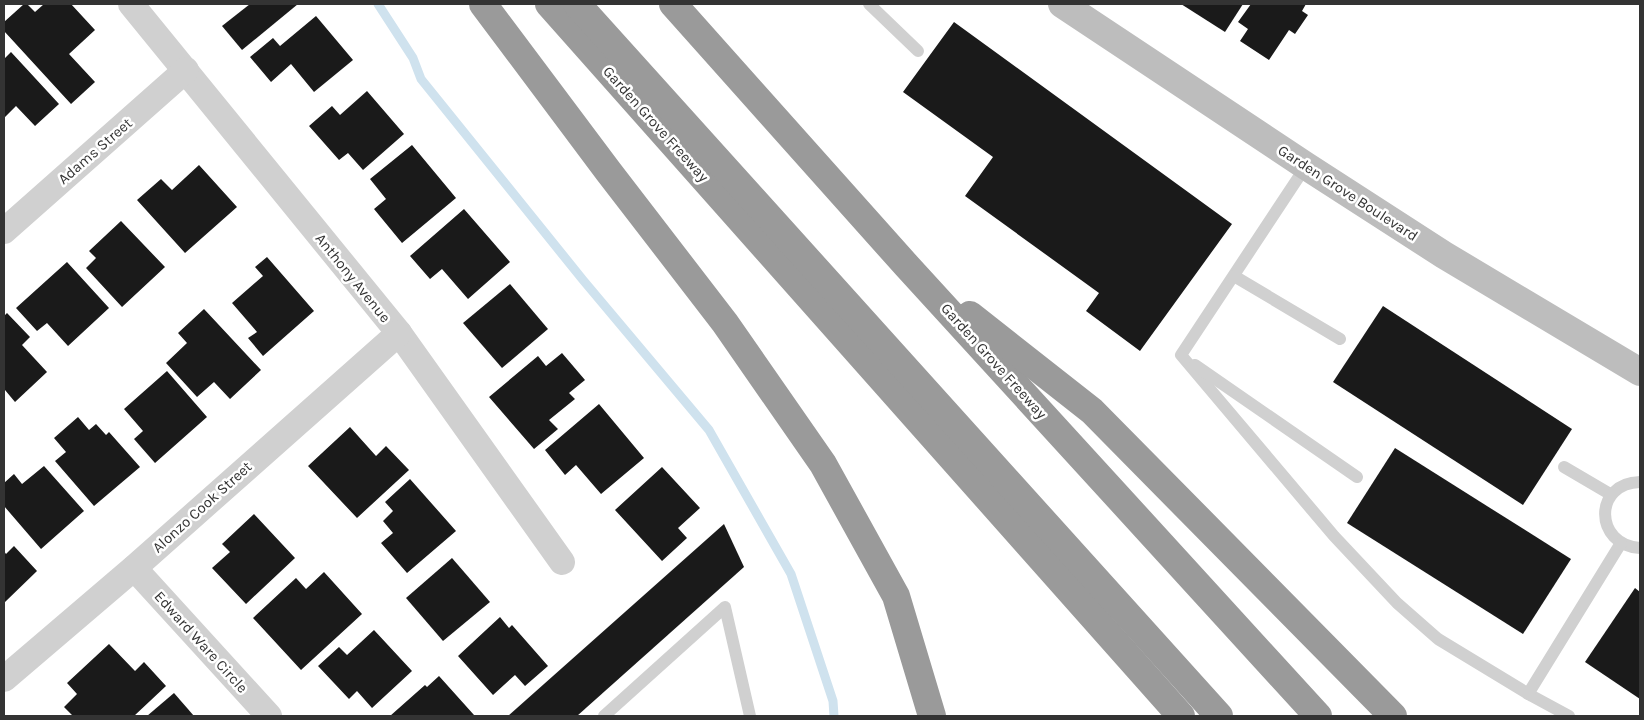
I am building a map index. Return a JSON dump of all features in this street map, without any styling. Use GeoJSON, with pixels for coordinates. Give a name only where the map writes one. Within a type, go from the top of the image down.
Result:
{"type":"FeatureCollection","features":[{"type":"Feature","properties":{"kind":"highway"},"geometry":{"type":"LineString","coordinates":[[483,4],[725,323],[823,464],[896,596],[932,716]]}},
{"type":"Feature","properties":{"kind":"highway","name":"Garden Grove Freeway"},"geometry":{"type":"LineString","coordinates":[[549,4],[1180,716]]}},
{"type":"Feature","properties":{"kind":"highway"},"geometry":{"type":"LineString","coordinates":[[577,4],[1219,716]]}},
{"type":"Feature","properties":{"kind":"highway","name":"Garden Grove Freeway"},"geometry":{"type":"LineString","coordinates":[[673,4],[906,265],[1318,716]]}},
{"type":"Feature","properties":{"kind":"highway"},"geometry":{"type":"LineString","coordinates":[[906,265],[1092,411],[1392,716]]}},
{"type":"Feature","properties":{"kind":"main road","name":"Garden Grove Boulevard"},"geometry":{"type":"LineString","coordinates":[[1062,4],[1444,255],[1640,372]]}},
{"type":"Feature","properties":{"kind":"street","name":"Anthony Avenue"},"geometry":{"type":"LineString","coordinates":[[131,4],[398,333],[562,562]]}},
{"type":"Feature","properties":{"kind":"street","name":"Adams Street"},"geometry":{"type":"LineString","coordinates":[[4,231],[186,70]]}},
{"type":"Feature","properties":{"kind":"street","name":"Alonzo Cook Street"},"geometry":{"type":"LineString","coordinates":[[4,679],[134,568],[398,333]]}},
{"type":"Feature","properties":{"kind":"street","name":"Edward Ware Circle"},"geometry":{"type":"LineString","coordinates":[[134,568],[269,716]]}},
{"type":"Feature","properties":{"kind":"lane"},"geometry":{"type":"LineString","coordinates":[[869,4],[918,51]]}},
{"type":"Feature","properties":{"kind":"lane"},"geometry":{"type":"LineString","coordinates":[[1181,355],[1306,166]]}},
{"type":"Feature","properties":{"kind":"lane"},"geometry":{"type":"LineString","coordinates":[[1234,276],[1340,339]]}},
{"type":"Feature","properties":{"kind":"lane"},"geometry":{"type":"LineString","coordinates":[[1181,355],[1357,477]]}},
{"type":"Feature","properties":{"kind":"lane"},"geometry":{"type":"LineString","coordinates":[[1181,355],[1334,536],[1397,603],[1438,639],[1528,694],[1569,716]]}},
{"type":"Feature","properties":{"kind":"lane"},"geometry":{"type":"LineString","coordinates":[[1564,467],[1610,494]]}},
{"type":"Feature","properties":{"kind":"lane"},"geometry":{"type":"LineString","coordinates":[[1640,482],[1631,482],[1620,486],[1610,494],[1606,504],[1605,515],[1607,526],[1612,536],[1631,548],[1640,548]]}},
{"type":"Feature","properties":{"kind":"lane"},"geometry":{"type":"LineString","coordinates":[[1528,694],[1621,543]]}},
{"type":"Feature","properties":{"kind":"lane"},"geometry":{"type":"LineString","coordinates":[[604,716],[725,607],[750,716]]}},
{"type":"Feature","properties":{"kind":"building"},"geometry":{"type":"Polygon","coordinates":[[[24,4],[27,4],[35,12],[44,4],[71,4],[95,30],[69,54],[95,82],[71,104],[4,31],[4,22],[24,4]]]}},
{"type":"Feature","properties":{"kind":"building"},"geometry":{"type":"Polygon","coordinates":[[[250,4],[298,4],[242,50],[222,26],[250,4]]]}},
{"type":"Feature","properties":{"kind":"building"},"geometry":{"type":"Polygon","coordinates":[[[1181,4],[1243,4],[1225,32],[1181,4]]]}},
{"type":"Feature","properties":{"kind":"building"},"geometry":{"type":"Polygon","coordinates":[[[1251,4],[1306,4],[1302,11],[1308,15],[1295,34],[1289,30],[1269,60],[1240,41],[1248,29],[1238,22],[1251,4]]]}},
{"type":"Feature","properties":{"kind":"building"},"geometry":{"type":"Polygon","coordinates":[[[316,16],[353,60],[314,92],[291,64],[271,82],[250,57],[273,38],[280,46],[316,16]]]}},
{"type":"Feature","properties":{"kind":"building"},"geometry":{"type":"Polygon","coordinates":[[[954,22],[1232,224],[1140,351],[1086,311],[1099,293],[965,196],[993,157],[903,92],[954,22]]]}},
{"type":"Feature","properties":{"kind":"building"},"geometry":{"type":"Polygon","coordinates":[[[11,52],[59,104],[35,126],[16,106],[4,118],[4,59],[11,52]]]}},
{"type":"Feature","properties":{"kind":"building"},"geometry":{"type":"Polygon","coordinates":[[[367,91],[404,134],[363,170],[348,153],[339,160],[309,126],[332,106],[340,115],[367,91]]]}},
{"type":"Feature","properties":{"kind":"building"},"geometry":{"type":"Polygon","coordinates":[[[412,145],[456,198],[402,243],[374,209],[386,199],[370,179],[412,145]]]}},
{"type":"Feature","properties":{"kind":"building"},"geometry":{"type":"Polygon","coordinates":[[[199,165],[237,207],[185,253],[137,200],[161,179],[172,190],[199,165]]]}},
{"type":"Feature","properties":{"kind":"building"},"geometry":{"type":"Polygon","coordinates":[[[464,209],[510,262],[468,299],[442,269],[430,279],[410,256],[464,209]]]}},
{"type":"Feature","properties":{"kind":"building"},"geometry":{"type":"Polygon","coordinates":[[[121,221],[165,267],[122,307],[86,268],[96,258],[89,251],[121,221]]]}},
{"type":"Feature","properties":{"kind":"building"},"geometry":{"type":"Polygon","coordinates":[[[267,257],[314,311],[263,356],[248,338],[257,332],[232,303],[263,276],[255,267],[267,257]]]}},
{"type":"Feature","properties":{"kind":"building"},"geometry":{"type":"Polygon","coordinates":[[[67,262],[109,308],[68,346],[47,323],[37,331],[16,308],[67,262]]]}},
{"type":"Feature","properties":{"kind":"building"},"geometry":{"type":"Polygon","coordinates":[[[510,284],[548,329],[502,368],[463,323],[510,284]]]}},
{"type":"Feature","properties":{"kind":"building"},"geometry":{"type":"Polygon","coordinates":[[[1383,306],[1572,429],[1523,505],[1333,382],[1383,306]]]}},
{"type":"Feature","properties":{"kind":"building"},"geometry":{"type":"Polygon","coordinates":[[[204,309],[261,370],[230,399],[214,382],[197,397],[166,363],[187,343],[178,333],[204,309]]]}},
{"type":"Feature","properties":{"kind":"building"},"geometry":{"type":"Polygon","coordinates":[[[7,313],[30,337],[22,345],[47,372],[15,402],[5,390],[4,392],[4,316],[7,313]]]}},
{"type":"Feature","properties":{"kind":"building"},"geometry":{"type":"Polygon","coordinates":[[[562,353],[585,380],[569,393],[575,399],[549,420],[558,429],[534,449],[489,397],[538,356],[546,366],[562,353]]]}},
{"type":"Feature","properties":{"kind":"building"},"geometry":{"type":"Polygon","coordinates":[[[167,371],[207,417],[155,463],[134,439],[143,431],[124,409],[167,371]]]}},
{"type":"Feature","properties":{"kind":"building"},"geometry":{"type":"Polygon","coordinates":[[[599,404],[644,458],[601,494],[576,465],[565,475],[545,450],[599,404]]]}},
{"type":"Feature","properties":{"kind":"building"},"geometry":{"type":"Polygon","coordinates":[[[78,417],[89,430],[96,424],[106,435],[109,432],[140,467],[94,506],[55,461],[66,452],[54,438],[78,417]]]}},
{"type":"Feature","properties":{"kind":"building"},"geometry":{"type":"Polygon","coordinates":[[[350,427],[376,456],[386,446],[409,470],[357,518],[308,466],[350,427]]]}},
{"type":"Feature","properties":{"kind":"building"},"geometry":{"type":"Polygon","coordinates":[[[1395,448],[1571,559],[1523,634],[1347,523],[1395,448]]]}},
{"type":"Feature","properties":{"kind":"building"},"geometry":{"type":"Polygon","coordinates":[[[44,466],[84,511],[41,549],[4,506],[4,483],[14,474],[22,484],[44,466]]]}},
{"type":"Feature","properties":{"kind":"building"},"geometry":{"type":"Polygon","coordinates":[[[662,467],[700,508],[678,528],[687,538],[662,561],[615,510],[662,467]]]}},
{"type":"Feature","properties":{"kind":"building"},"geometry":{"type":"Polygon","coordinates":[[[410,479],[456,531],[407,573],[381,543],[393,533],[383,521],[393,511],[385,502],[410,479]]]}},
{"type":"Feature","properties":{"kind":"building"},"geometry":{"type":"Polygon","coordinates":[[[254,514],[295,558],[246,604],[212,568],[230,552],[222,544],[254,514]]]}},
{"type":"Feature","properties":{"kind":"building"},"geometry":{"type":"Polygon","coordinates":[[[724,524],[744,567],[577,716],[508,716],[724,524]]]}},
{"type":"Feature","properties":{"kind":"building"},"geometry":{"type":"Polygon","coordinates":[[[14,546],[37,571],[4,603],[4,551],[6,554],[14,546]]]}},
{"type":"Feature","properties":{"kind":"building"},"geometry":{"type":"Polygon","coordinates":[[[452,558],[490,602],[443,641],[406,598],[452,558]]]}},
{"type":"Feature","properties":{"kind":"building"},"geometry":{"type":"Polygon","coordinates":[[[324,572],[362,614],[301,670],[253,618],[296,578],[306,589],[324,572]]]}},
{"type":"Feature","properties":{"kind":"building"},"geometry":{"type":"Polygon","coordinates":[[[1635,588],[1640,592],[1640,699],[1585,662],[1635,588]]]}},
{"type":"Feature","properties":{"kind":"building"},"geometry":{"type":"Polygon","coordinates":[[[500,617],[509,628],[512,625],[548,666],[525,686],[515,675],[493,695],[458,656],[500,617]]]}},
{"type":"Feature","properties":{"kind":"building"},"geometry":{"type":"Polygon","coordinates":[[[374,630],[412,671],[372,708],[357,691],[349,699],[318,666],[339,647],[347,655],[374,630]]]}},
{"type":"Feature","properties":{"kind":"building"},"geometry":{"type":"Polygon","coordinates":[[[109,644],[135,671],[144,662],[166,686],[134,716],[73,716],[64,707],[77,694],[67,683],[109,644]]]}},
{"type":"Feature","properties":{"kind":"building"},"geometry":{"type":"Polygon","coordinates":[[[439,676],[473,716],[390,716],[425,685],[427,687],[439,676]]]}},
{"type":"Feature","properties":{"kind":"building"},"geometry":{"type":"Polygon","coordinates":[[[174,693],[194,716],[147,716],[174,693]]]}},
{"type":"Feature","properties":{"kind":"waterway"},"geometry":{"type":"LineString","coordinates":[[378,4],[413,58],[421,79],[583,280],[709,430],[791,574],[833,701],[834,716]]}}]}
